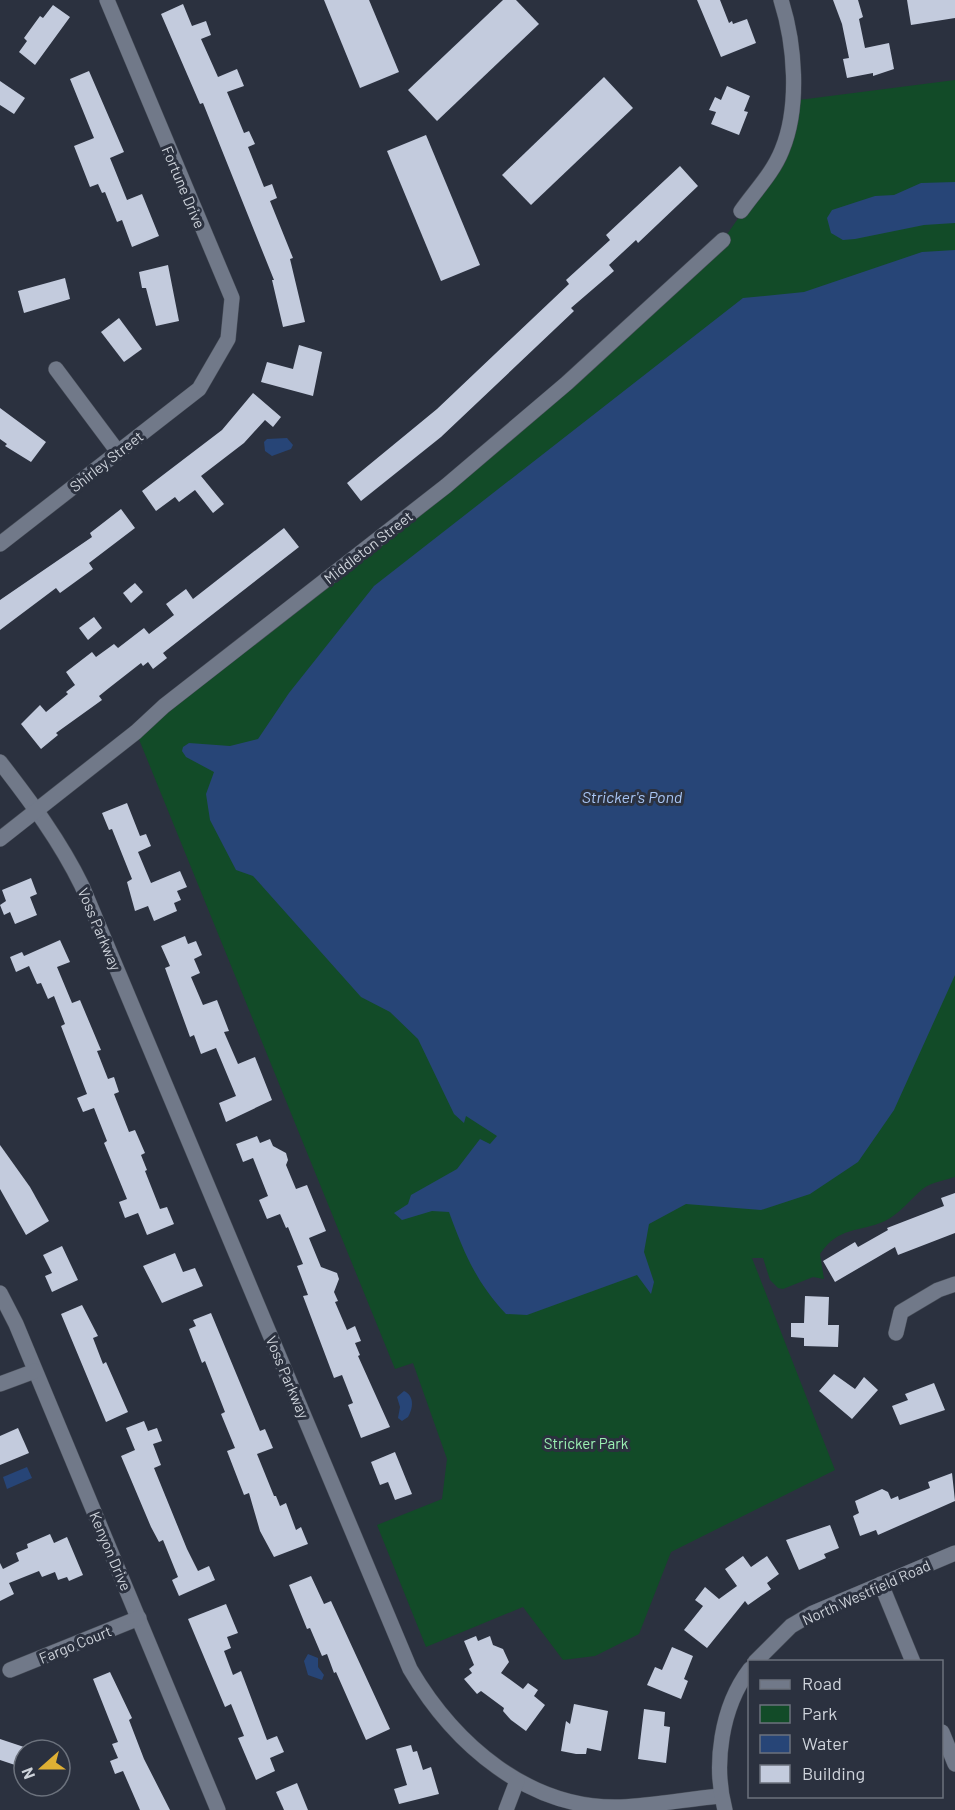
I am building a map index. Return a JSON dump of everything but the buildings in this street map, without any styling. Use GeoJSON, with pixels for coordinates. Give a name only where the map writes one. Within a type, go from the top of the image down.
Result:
{"type":"FeatureCollection","features":[{"type":"Feature","properties":{"kind":"street","name":"Fortune Drive"},"geometry":{"type":"LineString","coordinates":[[106,0],[232,298],[228,339],[208,374]]}},
{"type":"Feature","properties":{"kind":"street"},"geometry":{"type":"LineString","coordinates":[[741,211],[770,173],[783,149],[790,115],[795,56],[781,0]]}},
{"type":"Feature","properties":{"kind":"street","name":"Middleton Street"},"geometry":{"type":"LineString","coordinates":[[0,839],[164,706],[446,486],[567,383],[723,240]]}},
{"type":"Feature","properties":{"kind":"street"},"geometry":{"type":"LineString","coordinates":[[56,369],[118,452]]}},
{"type":"Feature","properties":{"kind":"street","name":"Shirley Street"},"geometry":{"type":"LineString","coordinates":[[0,544],[199,389],[208,374]]}},
{"type":"Feature","properties":{"kind":"street","name":"Voss Parkway"},"geometry":{"type":"LineString","coordinates":[[0,762],[37,810],[82,886],[410,1669],[431,1704],[485,1760],[516,1781],[586,1804],[620,1807],[723,1803]]}},
{"type":"Feature","properties":{"kind":"street"},"geometry":{"type":"LineString","coordinates":[[896,1333],[901,1312],[938,1290],[955,1284]]}},
{"type":"Feature","properties":{"kind":"street","name":"Kenyon Drive"},"geometry":{"type":"LineString","coordinates":[[0,1293],[35,1371],[218,1810]]}},
{"type":"Feature","properties":{"kind":"street"},"geometry":{"type":"LineString","coordinates":[[0,1384],[35,1371]]}},
{"type":"Feature","properties":{"kind":"street","name":"North Westfield Road"},"geometry":{"type":"LineString","coordinates":[[757,1660],[791,1626],[813,1613],[955,1552]]}},
{"type":"Feature","properties":{"kind":"street"},"geometry":{"type":"LineString","coordinates":[[881,1584],[912,1660]]}},
{"type":"Feature","properties":{"kind":"street","name":"Fargo Court"},"geometry":{"type":"LineString","coordinates":[[10,1670],[139,1618]]}},
{"type":"Feature","properties":{"kind":"street"},"geometry":{"type":"LineString","coordinates":[[723,1803],[723,1735],[731,1701],[748,1672]]}},
{"type":"Feature","properties":{"kind":"street"},"geometry":{"type":"LineString","coordinates":[[943,1734],[955,1764]]}},
{"type":"Feature","properties":{"kind":"street"},"geometry":{"type":"LineString","coordinates":[[506,1810],[516,1781]]}},
{"type":"Feature","properties":{"kind":"green space","name":"Stricker's Pond"},"geometry":{"type":"Polygon","coordinates":[[[955,80],[955,1177],[927,1186],[885,1221],[842,1234],[834,1239],[820,1254],[824,1279],[813,1277],[783,1289],[778,1288],[770,1280],[763,1258],[752,1258],[835,1470],[671,1552],[639,1634],[595,1656],[563,1660],[523,1607],[426,1647],[377,1525],[442,1499],[447,1459],[413,1363],[395,1369],[136,732],[446,486],[723,240],[770,173],[791,101],[955,80]]]}},
{"type":"Feature","properties":{"kind":"water"},"geometry":{"type":"Polygon","coordinates":[[[955,182],[955,223],[924,225],[843,240],[831,233],[827,218],[832,210],[875,196],[894,195],[921,183],[955,182]]]}},
{"type":"Feature","properties":{"kind":"water","name":"Stricker's Pond"},"geometry":{"type":"Polygon","coordinates":[[[955,250],[955,975],[894,1110],[858,1162],[810,1194],[761,1210],[686,1204],[649,1224],[644,1252],[654,1282],[651,1294],[637,1275],[527,1315],[506,1314],[472,1266],[449,1212],[432,1211],[402,1220],[394,1213],[408,1204],[411,1195],[457,1169],[480,1139],[490,1144],[497,1136],[466,1116],[464,1123],[454,1114],[418,1039],[390,1012],[361,997],[253,876],[236,870],[210,820],[206,794],[214,772],[186,757],[182,751],[183,747],[189,743],[230,746],[258,739],[289,693],[374,586],[743,298],[804,292],[922,252],[955,250]]]}},
{"type":"Feature","properties":{"kind":"water"},"geometry":{"type":"Polygon","coordinates":[[[287,438],[293,445],[291,449],[272,456],[265,451],[264,442],[267,439],[287,438]]]}},
{"type":"Feature","properties":{"kind":"water"},"geometry":{"type":"Polygon","coordinates":[[[404,1391],[410,1396],[412,1407],[408,1417],[402,1421],[398,1418],[400,1407],[397,1397],[404,1391]]]}},
{"type":"Feature","properties":{"kind":"water"},"geometry":{"type":"Polygon","coordinates":[[[27,1467],[32,1478],[7,1489],[3,1477],[27,1467]]]}},
{"type":"Feature","properties":{"kind":"water"},"geometry":{"type":"Polygon","coordinates":[[[308,1654],[318,1658],[318,1667],[324,1675],[322,1680],[308,1675],[304,1661],[308,1654]]]}},
{"type":"Feature","properties":{"kind":"park label","name":"Stricker Park"},"geometry":{"type":"Point","coordinates":[586,1443]}}]}
